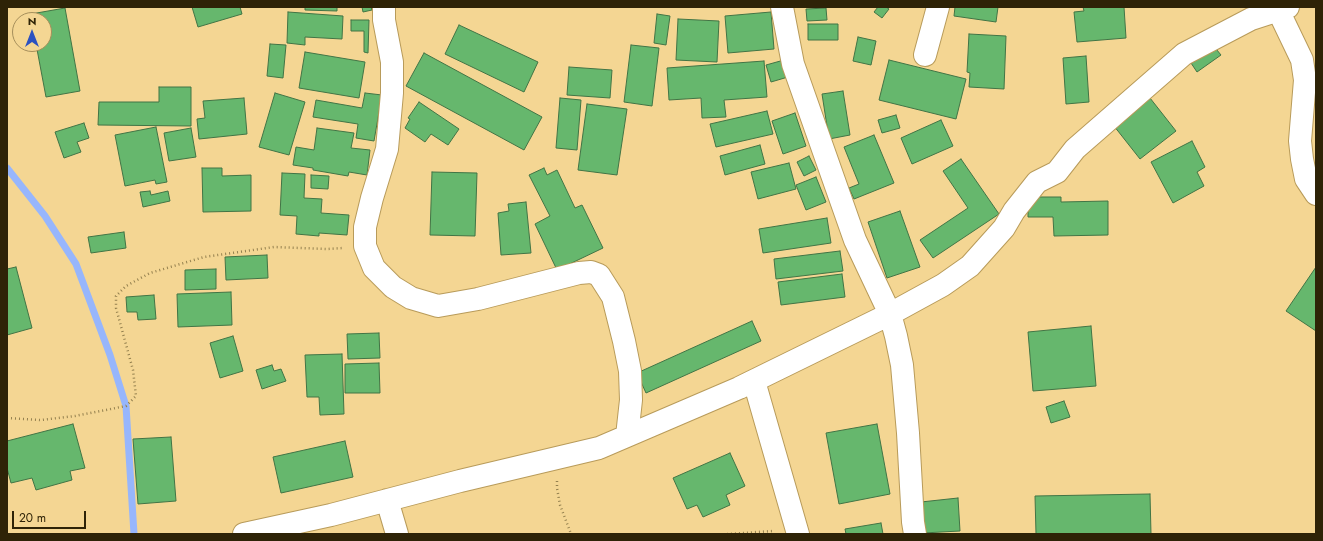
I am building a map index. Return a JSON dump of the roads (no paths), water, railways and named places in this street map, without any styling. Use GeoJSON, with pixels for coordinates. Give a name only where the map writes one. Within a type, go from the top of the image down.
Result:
{"type":"FeatureCollection","features":[{"type":"Feature","properties":{"kind":"street"},"geometry":{"type":"LineString","coordinates":[[384,7],[384,20],[392,62],[392,93],[387,149],[365,227],[365,246],[374,268],[393,287],[411,298],[438,306],[478,299],[579,273],[591,272],[599,275],[613,297],[630,371],[631,400],[627,436]]}},
{"type":"Feature","properties":{"kind":"street"},"geometry":{"type":"LineString","coordinates":[[782,7],[795,71],[855,240],[890,314],[896,336],[902,365],[915,534]]}},
{"type":"Feature","properties":{"kind":"street"},"geometry":{"type":"LineString","coordinates":[[925,55],[938,7]]}},
{"type":"Feature","properties":{"kind":"street"},"geometry":{"type":"LineString","coordinates":[[244,534],[331,515],[599,448],[739,388],[890,314],[942,285],[970,266],[1004,228],[1014,211],[1037,182],[1057,172],[1075,149],[1184,54],[1251,19],[1283,8],[1302,60],[1305,80],[1300,142],[1306,178],[1316,194]]}},
{"type":"Feature","properties":{"kind":"street"},"geometry":{"type":"LineString","coordinates":[[754,381],[798,533]]}},
{"type":"Feature","properties":{"kind":"street"},"geometry":{"type":"LineString","coordinates":[[387,500],[396,534]]}},
{"type":"Feature","properties":{"kind":"waterway"},"geometry":{"type":"LineString","coordinates":[[7,168],[45,216],[76,264],[110,355],[126,406],[134,534]]}}]}
